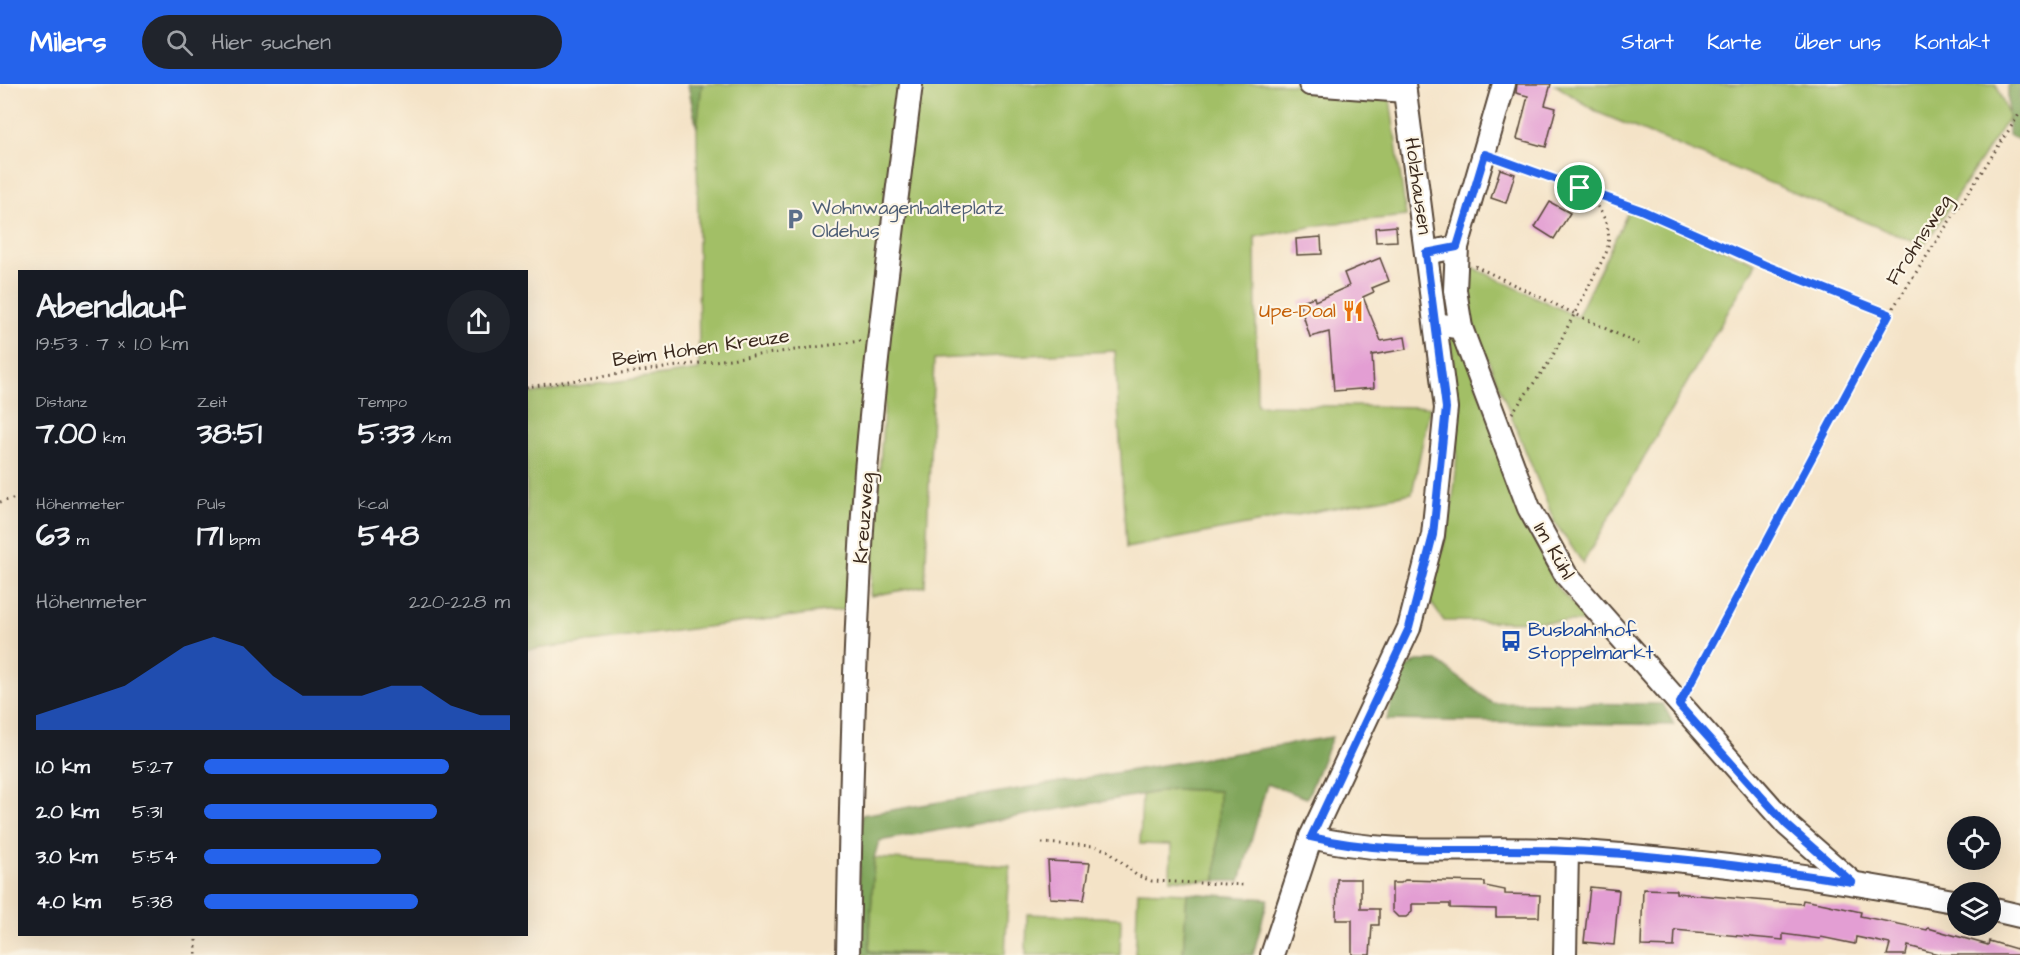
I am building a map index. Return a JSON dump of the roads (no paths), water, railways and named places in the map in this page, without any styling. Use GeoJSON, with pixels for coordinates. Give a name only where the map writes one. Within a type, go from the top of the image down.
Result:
{"type":"FeatureCollection","features":[{"type":"Feature","properties":{"kind":"street","name":"Kreuzweg"},"geometry":{"type":"LineString","coordinates":[[848,955],[859,593],[866,471],[879,338],[911,84]]}},
{"type":"Feature","properties":{"kind":"street"},"geometry":{"type":"LineString","coordinates":[[1311,84],[1405,87]]}},
{"type":"Feature","properties":{"kind":"street","name":"Im Kühl"},"geometry":{"type":"LineString","coordinates":[[1504,84],[1457,252],[1455,290],[1461,328],[1529,508],[1566,575],[1787,825],[1852,882]]}},
{"type":"Feature","properties":{"kind":"street","name":"Holzhausen"},"geometry":{"type":"LineString","coordinates":[[1272,955],[1311,837],[1409,628],[1433,535],[1446,408],[1405,87]]}},
{"type":"Feature","properties":{"kind":"street"},"geometry":{"type":"LineString","coordinates":[[1426,253],[1457,252]]}},
{"type":"Feature","properties":{"kind":"street"},"geometry":{"type":"LineString","coordinates":[[1437,324],[1461,328]]}},
{"type":"Feature","properties":{"kind":"street"},"geometry":{"type":"LineString","coordinates":[[1311,837],[1347,846],[1567,851],[1727,864],[1852,882],[1947,900]]}},
{"type":"Feature","properties":{"kind":"street"},"geometry":{"type":"LineString","coordinates":[[1565,955],[1567,851]]}},
{"type":"Feature","properties":{"kind":"street"},"geometry":{"type":"LineString","coordinates":[[2001,912],[2020,916]]}},
{"type":"Feature","properties":{"kind":"place","name":"Wohnwagenhalteplatz Oldehus"},"geometry":{"type":"Point","coordinates":[795,219]}},
{"type":"Feature","properties":{"kind":"place","name":"Upe-Doal"},"geometry":{"type":"Point","coordinates":[1353,311]}},
{"type":"Feature","properties":{"kind":"place","name":"Busbahnhof Stoppelmarkt"},"geometry":{"type":"Point","coordinates":[1511,641]}}]}
